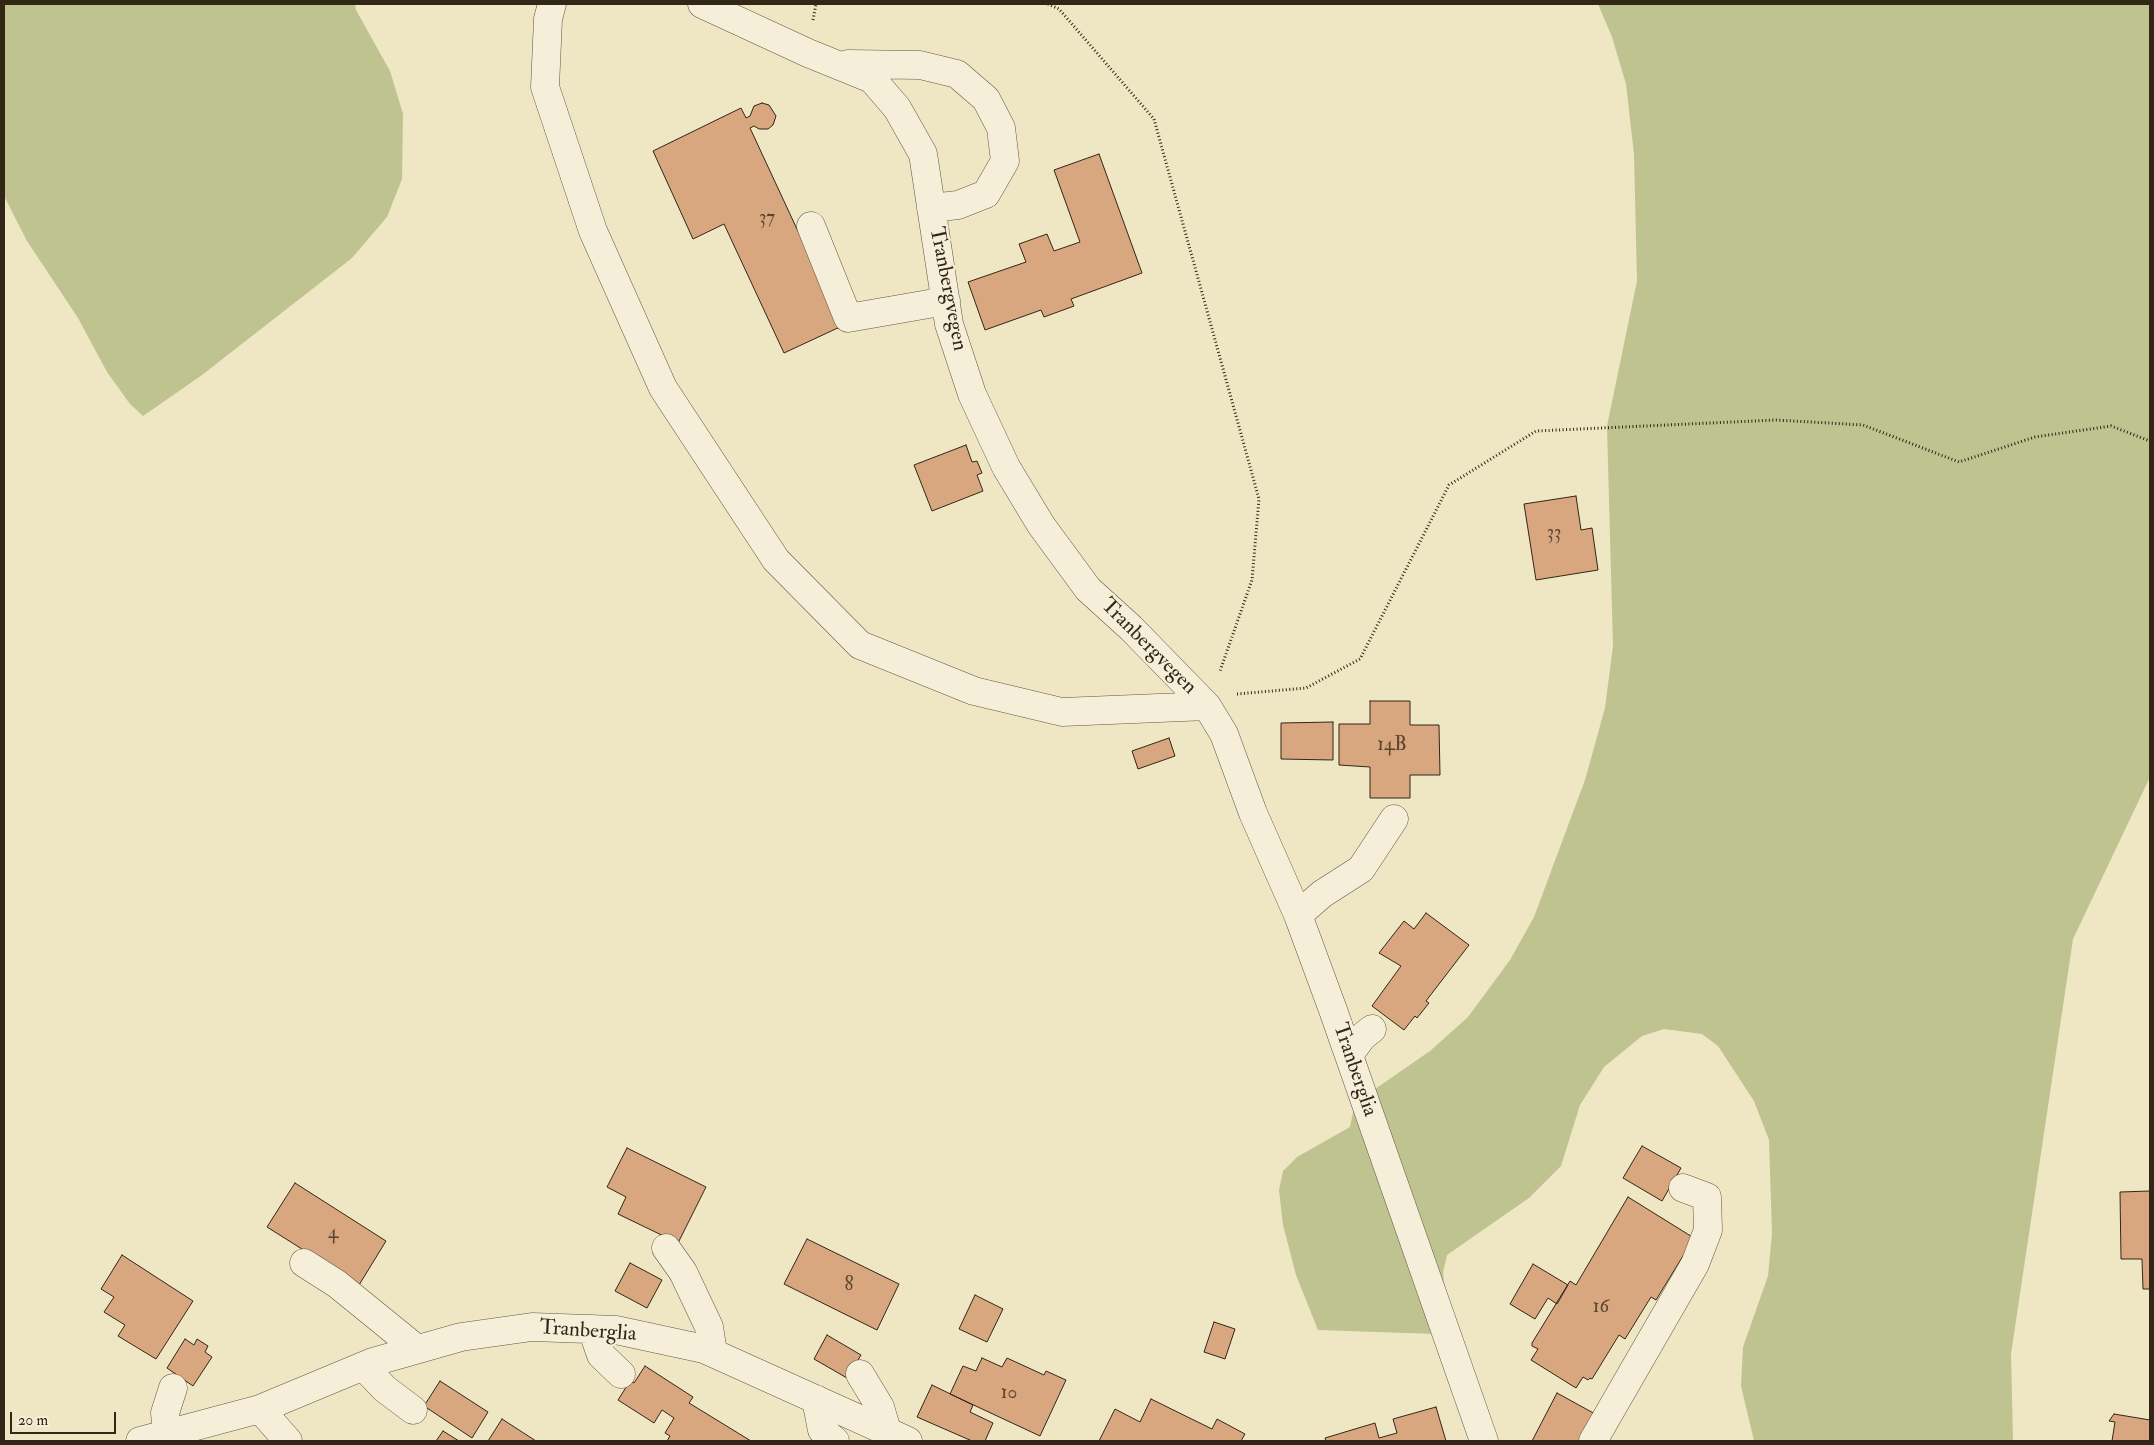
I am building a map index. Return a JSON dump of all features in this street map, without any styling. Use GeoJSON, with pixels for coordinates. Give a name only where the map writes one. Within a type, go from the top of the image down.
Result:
{"type":"FeatureCollection","features":[{"type":"Feature","properties":{"kind":"street"},"geometry":{"type":"LineString","coordinates":[[552,4],[548,20],[545,87],[593,231],[663,388],[776,560],[860,645],[974,691],[1062,712],[1209,701]]}},
{"type":"Feature","properties":{"kind":"street","name":"Tranbergvegen"},"geometry":{"type":"LineString","coordinates":[[702,4],[834,64],[872,79],[898,108],[923,154],[949,324],[972,394],[1006,466],[1041,525],[1088,589],[1209,701]]}},
{"type":"Feature","properties":{"kind":"street"},"geometry":{"type":"LineString","coordinates":[[834,64],[920,65],[957,74],[986,98],[1001,128],[1005,161],[986,194],[958,205],[931,208]]}},
{"type":"Feature","properties":{"kind":"street"},"geometry":{"type":"LineString","coordinates":[[811,226],[848,318],[946,301]]}},
{"type":"Feature","properties":{"kind":"street","name":"Tranberglia"},"geometry":{"type":"LineString","coordinates":[[1209,701],[1224,734],[1253,813],[1298,915],[1484,1441]]}},
{"type":"Feature","properties":{"kind":"street"},"geometry":{"type":"LineString","coordinates":[[1298,915],[1322,894],[1361,869],[1394,819]]}},
{"type":"Feature","properties":{"kind":"street"},"geometry":{"type":"LineString","coordinates":[[1349,1055],[1362,1037],[1372,1029]]}},
{"type":"Feature","properties":{"kind":"street"},"geometry":{"type":"LineString","coordinates":[[1594,1441],[1695,1264],[1708,1230],[1707,1197],[1683,1188]]}},
{"type":"Feature","properties":{"kind":"street"},"geometry":{"type":"LineString","coordinates":[[666,1248],[683,1272],[709,1327],[713,1353]]}},
{"type":"Feature","properties":{"kind":"street"},"geometry":{"type":"LineString","coordinates":[[304,1263],[337,1284],[417,1349]]}},
{"type":"Feature","properties":{"kind":"street","name":"Tranberglia"},"geometry":{"type":"LineString","coordinates":[[140,1441],[260,1409],[363,1366],[417,1349],[461,1337],[532,1327],[616,1330],[704,1349],[897,1436]]}},
{"type":"Feature","properties":{"kind":"street"},"geometry":{"type":"LineString","coordinates":[[592,1329],[600,1355],[621,1374]]}},
{"type":"Feature","properties":{"kind":"street"},"geometry":{"type":"LineString","coordinates":[[363,1366],[385,1389],[413,1410]]}},
{"type":"Feature","properties":{"kind":"street"},"geometry":{"type":"LineString","coordinates":[[860,1374],[897,1436]]}},
{"type":"Feature","properties":{"kind":"street"},"geometry":{"type":"LineString","coordinates":[[167,1434],[165,1413],[173,1388]]}},
{"type":"Feature","properties":{"kind":"street"},"geometry":{"type":"LineString","coordinates":[[816,1399],[822,1430],[835,1441]]}},
{"type":"Feature","properties":{"kind":"street"},"geometry":{"type":"LineString","coordinates":[[260,1409],[288,1441]]}},
{"type":"Feature","properties":{"kind":"path"},"geometry":{"type":"LineString","coordinates":[[1048,4],[1059,9],[1154,119],[1259,499],[1252,580],[1209,701],[1306,688],[1360,659],[1448,485],[1536,430],[1776,420],[1863,425],[1959,462],[2034,437],[2111,426],[2150,441]]}},
{"type":"Feature","properties":{"kind":"green space"},"geometry":{"type":"Polygon","coordinates":[[[4,4],[355,4],[356,10],[390,71],[403,114],[402,179],[387,217],[352,258],[202,375],[143,416],[130,404],[107,372],[78,318],[27,241],[4,196],[4,4]]]}},
{"type":"Feature","properties":{"kind":"green space"},"geometry":{"type":"Polygon","coordinates":[[[1598,4],[2150,4],[2150,777],[2073,939],[2011,1354],[2013,1441],[1754,1441],[1741,1386],[1743,1347],[1768,1276],[1772,1233],[1769,1140],[1754,1101],[1718,1046],[1702,1034],[1664,1029],[1642,1036],[1604,1067],[1580,1105],[1561,1166],[1529,1198],[1447,1255],[1443,1272],[1447,1313],[1436,1334],[1318,1330],[1296,1275],[1283,1225],[1279,1190],[1283,1171],[1297,1157],[1350,1127],[1355,1103],[1430,1051],[1468,1017],[1510,960],[1534,917],[1585,780],[1605,708],[1613,646],[1607,426],[1637,281],[1634,154],[1626,84],[1612,37],[1598,4]]]}},
{"type":"Feature","properties":{"kind":"building"},"geometry":{"type":"Polygon","coordinates":[[[762,103],[769,105],[776,116],[773,125],[768,129],[759,129],[754,126],[750,128],[842,326],[784,353],[724,224],[693,239],[653,151],[741,108],[746,118],[750,116],[754,106],[762,103]]]}},
{"type":"Feature","properties":{"kind":"building"},"geometry":{"type":"Polygon","coordinates":[[[1099,154],[1142,273],[1071,299],[1074,306],[1044,317],[1041,310],[985,330],[968,282],[1026,262],[1019,244],[1047,234],[1054,251],[1080,242],[1054,170],[1099,154]]]}},
{"type":"Feature","properties":{"kind":"building"},"geometry":{"type":"Polygon","coordinates":[[[966,445],[972,462],[977,461],[982,473],[977,475],[983,491],[932,511],[914,465],[966,445]]]}},
{"type":"Feature","properties":{"kind":"building"},"geometry":{"type":"Polygon","coordinates":[[[1576,496],[1581,530],[1592,528],[1598,570],[1536,580],[1524,504],[1576,496]]]}},
{"type":"Feature","properties":{"kind":"building"},"geometry":{"type":"Polygon","coordinates":[[[1370,701],[1410,701],[1410,725],[1439,725],[1440,775],[1410,775],[1410,798],[1370,798],[1370,767],[1339,765],[1339,724],[1370,724],[1370,701]]]}},
{"type":"Feature","properties":{"kind":"building"},"geometry":{"type":"Polygon","coordinates":[[[1333,722],[1333,760],[1281,759],[1281,723],[1333,722]]]}},
{"type":"Feature","properties":{"kind":"building"},"geometry":{"type":"Polygon","coordinates":[[[1169,738],[1175,756],[1138,769],[1132,751],[1169,738]]]}},
{"type":"Feature","properties":{"kind":"building"},"geometry":{"type":"Polygon","coordinates":[[[1426,913],[1469,945],[1426,1001],[1429,1003],[1404,1030],[1372,1006],[1401,966],[1379,953],[1404,921],[1414,929],[1426,913]]]}},
{"type":"Feature","properties":{"kind":"building"},"geometry":{"type":"Polygon","coordinates":[[[1642,1146],[1681,1168],[1662,1201],[1623,1178],[1642,1146]]]}},
{"type":"Feature","properties":{"kind":"building"},"geometry":{"type":"Polygon","coordinates":[[[627,1148],[706,1187],[678,1243],[618,1214],[626,1197],[607,1187],[627,1148]]]}},
{"type":"Feature","properties":{"kind":"building"},"geometry":{"type":"Polygon","coordinates":[[[295,1183],[386,1241],[359,1285],[267,1227],[295,1183]]]}},
{"type":"Feature","properties":{"kind":"building"},"geometry":{"type":"Polygon","coordinates":[[[2150,1191],[2150,1289],[2143,1289],[2142,1259],[2121,1259],[2120,1192],[2150,1191]]]}},
{"type":"Feature","properties":{"kind":"building"},"geometry":{"type":"Polygon","coordinates":[[[1628,1197],[1694,1238],[1656,1300],[1651,1297],[1625,1339],[1619,1335],[1592,1379],[1588,1380],[1583,1377],[1576,1388],[1531,1360],[1538,1349],[1532,1346],[1532,1343],[1570,1281],[1576,1285],[1628,1197]]]}},
{"type":"Feature","properties":{"kind":"building"},"geometry":{"type":"Polygon","coordinates":[[[807,1239],[899,1284],[877,1330],[784,1284],[807,1239]]]}},
{"type":"Feature","properties":{"kind":"building"},"geometry":{"type":"Polygon","coordinates":[[[122,1255],[193,1301],[156,1359],[118,1336],[125,1325],[104,1312],[114,1297],[101,1289],[122,1255]]]}},
{"type":"Feature","properties":{"kind":"building"},"geometry":{"type":"Polygon","coordinates":[[[630,1263],[662,1280],[647,1308],[615,1291],[630,1263]]]}},
{"type":"Feature","properties":{"kind":"building"},"geometry":{"type":"Polygon","coordinates":[[[1533,1264],[1568,1285],[1557,1304],[1548,1298],[1535,1319],[1510,1304],[1533,1264]]]}},
{"type":"Feature","properties":{"kind":"building"},"geometry":{"type":"Polygon","coordinates":[[[975,1295],[1003,1309],[987,1342],[959,1329],[975,1295]]]}},
{"type":"Feature","properties":{"kind":"building"},"geometry":{"type":"Polygon","coordinates":[[[1214,1322],[1235,1329],[1225,1359],[1204,1352],[1214,1322]]]}},
{"type":"Feature","properties":{"kind":"building"},"geometry":{"type":"Polygon","coordinates":[[[827,1335],[861,1355],[847,1378],[814,1359],[827,1335]]]}},
{"type":"Feature","properties":{"kind":"building"},"geometry":{"type":"Polygon","coordinates":[[[185,1339],[194,1345],[197,1339],[208,1346],[205,1352],[212,1357],[193,1386],[167,1368],[185,1339]]]}},
{"type":"Feature","properties":{"kind":"building"},"geometry":{"type":"Polygon","coordinates":[[[982,1358],[1002,1367],[1007,1358],[1044,1375],[1046,1371],[1066,1380],[1040,1436],[950,1394],[963,1366],[976,1371],[982,1358]]]}},
{"type":"Feature","properties":{"kind":"building"},"geometry":{"type":"Polygon","coordinates":[[[645,1366],[693,1397],[689,1403],[751,1441],[667,1441],[670,1436],[665,1433],[674,1418],[662,1410],[654,1423],[618,1400],[630,1381],[634,1383],[645,1366]]]}},
{"type":"Feature","properties":{"kind":"building"},"geometry":{"type":"Polygon","coordinates":[[[440,1381],[488,1412],[472,1438],[424,1406],[440,1381]]]}},
{"type":"Feature","properties":{"kind":"building"},"geometry":{"type":"Polygon","coordinates":[[[932,1385],[973,1405],[970,1412],[993,1423],[985,1441],[972,1441],[917,1417],[932,1385]]]}},
{"type":"Feature","properties":{"kind":"building"},"geometry":{"type":"Polygon","coordinates":[[[1557,1393],[1597,1415],[1583,1441],[1532,1441],[1557,1393]]]}},
{"type":"Feature","properties":{"kind":"building"},"geometry":{"type":"Polygon","coordinates":[[[1151,1399],[1212,1429],[1217,1419],[1245,1434],[1241,1441],[1099,1441],[1115,1409],[1140,1422],[1151,1399]]]}},
{"type":"Feature","properties":{"kind":"building"},"geometry":{"type":"Polygon","coordinates":[[[1436,1407],[1446,1441],[1326,1441],[1325,1438],[1375,1423],[1379,1438],[1397,1433],[1393,1419],[1436,1407]]]}},
{"type":"Feature","properties":{"kind":"building"},"geometry":{"type":"Polygon","coordinates":[[[2114,1414],[2150,1420],[2150,1441],[2112,1441],[2115,1422],[2109,1421],[2114,1414]]]}},
{"type":"Feature","properties":{"kind":"building"},"geometry":{"type":"Polygon","coordinates":[[[502,1419],[536,1441],[488,1441],[502,1419]]]}},
{"type":"Feature","properties":{"kind":"building"},"geometry":{"type":"Polygon","coordinates":[[[443,1431],[459,1441],[436,1441],[443,1431]]]}}]}
